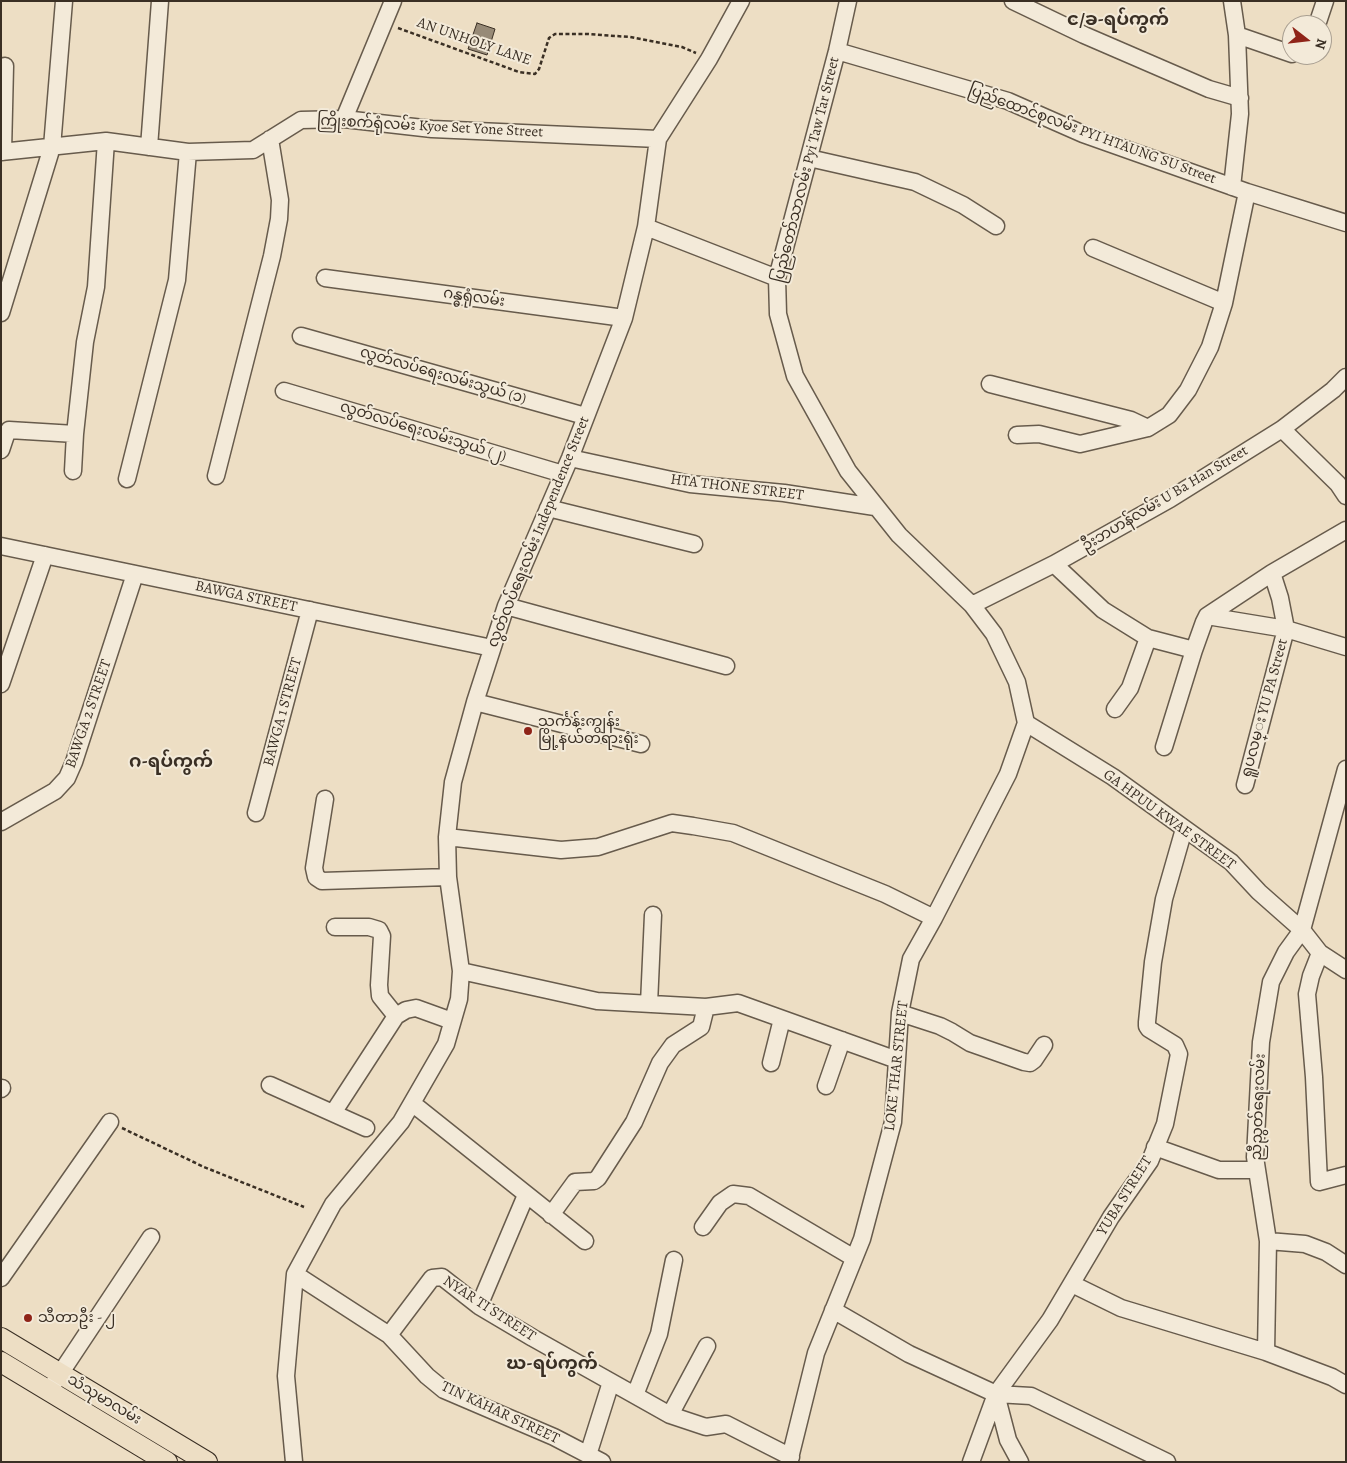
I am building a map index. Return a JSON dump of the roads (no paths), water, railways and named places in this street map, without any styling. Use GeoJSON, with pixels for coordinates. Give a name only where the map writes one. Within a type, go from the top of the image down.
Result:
{"type":"FeatureCollection","features":[{"type":"Feature","properties":{"kind":"main road","name":"သံသုမာလမ်း"},"geometry":{"type":"LineString","coordinates":[[1,1338],[207,1462]]}},
{"type":"Feature","properties":{"kind":"main road","name":"သံသုမာလမ်း"},"geometry":{"type":"LineString","coordinates":[[1,1362],[167,1462]]}},
{"type":"Feature","properties":{"kind":"street"},"geometry":{"type":"LineString","coordinates":[[1,313],[52,147],[64,1]]}},
{"type":"Feature","properties":{"kind":"street"},"geometry":{"type":"LineString","coordinates":[[150,147],[160,1]]}},
{"type":"Feature","properties":{"kind":"street"},"geometry":{"type":"LineString","coordinates":[[344,119],[393,1]]}},
{"type":"Feature","properties":{"kind":"street","name":"လွတ်လပ်ရေးလမ်း Independence Street"},"geometry":{"type":"LineString","coordinates":[[294,1462],[286,1376],[295,1274],[333,1204],[401,1122],[446,1044],[459,999],[461,972],[448,877],[446,837],[453,782],[475,702],[506,606],[570,458],[624,318],[646,227],[658,138],[709,59],[741,1]]}},
{"type":"Feature","properties":{"kind":"street","name":"ပြည်တော်သာလမ်း Pyi Taw Tar Street"},"geometry":{"type":"LineString","coordinates":[[848,1],[778,278],[778,314],[795,376],[848,472],[899,535],[972,605]]}},
{"type":"Feature","properties":{"kind":"street"},"geometry":{"type":"LineString","coordinates":[[1013,1],[1084,35],[1209,89],[1240,98]]}},
{"type":"Feature","properties":{"kind":"street"},"geometry":{"type":"LineString","coordinates":[[1017,435],[1040,434],[1080,444],[1148,428],[1170,415],[1188,390],[1210,347],[1224,304],[1239,189],[1240,98],[1237,35],[1232,1]]}},
{"type":"Feature","properties":{"kind":"street"},"geometry":{"type":"LineString","coordinates":[[1320,15],[1325,1]]}},
{"type":"Feature","properties":{"kind":"street"},"geometry":{"type":"LineString","coordinates":[[1237,35],[1282,51]]}},
{"type":"Feature","properties":{"kind":"street","name":"ပြည်ထောင်စုလမ်း PYI HTAUNG SU Street"},"geometry":{"type":"LineString","coordinates":[[836,51],[1008,101],[1083,134],[1239,189],[1346,223]]}},
{"type":"Feature","properties":{"kind":"street"},"geometry":{"type":"LineString","coordinates":[[2,152],[5,66]]}},
{"type":"Feature","properties":{"kind":"street","name":"ကြိုးစက်ရုံလမ်း Kyoe Set Yone Street"},"geometry":{"type":"LineString","coordinates":[[2,152],[106,141],[188,152],[253,150],[301,120],[344,119],[432,130],[658,138]]}},
{"type":"Feature","properties":{"kind":"street"},"geometry":{"type":"LineString","coordinates":[[216,476],[280,219],[280,200],[270,139]]}},
{"type":"Feature","properties":{"kind":"street"},"geometry":{"type":"LineString","coordinates":[[74,471],[75,434],[85,342],[96,287],[106,141]]}},
{"type":"Feature","properties":{"kind":"street"},"geometry":{"type":"LineString","coordinates":[[127,479],[177,280],[188,152]]}},
{"type":"Feature","properties":{"kind":"street"},"geometry":{"type":"LineString","coordinates":[[808,158],[915,182],[963,205],[996,226]]}},
{"type":"Feature","properties":{"kind":"street"},"geometry":{"type":"LineString","coordinates":[[646,227],[778,278]]}},
{"type":"Feature","properties":{"kind":"street"},"geometry":{"type":"LineString","coordinates":[[1093,248],[1224,304]]}},
{"type":"Feature","properties":{"kind":"street","name":"ဂန္ဓရုံလမ်း"},"geometry":{"type":"LineString","coordinates":[[325,278],[624,318]]}},
{"type":"Feature","properties":{"kind":"street","name":"လွတ်လပ်ရေးလမ်းသွယ် (၁)"},"geometry":{"type":"LineString","coordinates":[[301,336],[585,416]]}},
{"type":"Feature","properties":{"kind":"street","name":"ဦးဘဟန်လမ်း U Ba Han Street"},"geometry":{"type":"LineString","coordinates":[[972,605],[1054,564],[1170,499],[1282,429],[1333,390],[1346,377]]}},
{"type":"Feature","properties":{"kind":"street"},"geometry":{"type":"LineString","coordinates":[[990,384],[1131,420],[1148,428]]}},
{"type":"Feature","properties":{"kind":"street","name":"လွတ်လပ်ရေးလမ်းသွယ် (၂)"},"geometry":{"type":"LineString","coordinates":[[284,391],[563,474]]}},
{"type":"Feature","properties":{"kind":"street"},"geometry":{"type":"LineString","coordinates":[[1282,429],[1338,484],[1346,496]]}},
{"type":"Feature","properties":{"kind":"street"},"geometry":{"type":"LineString","coordinates":[[1,450],[9,430],[75,434]]}},
{"type":"Feature","properties":{"kind":"street","name":"HTA THONE STREET"},"geometry":{"type":"LineString","coordinates":[[570,458],[690,484],[784,493],[875,506]]}},
{"type":"Feature","properties":{"kind":"street"},"geometry":{"type":"LineString","coordinates":[[548,508],[694,544]]}},
{"type":"Feature","properties":{"kind":"street"},"geometry":{"type":"LineString","coordinates":[[1164,747],[1194,650],[1207,616],[1272,573],[1346,530]]}},
{"type":"Feature","properties":{"kind":"street","name":"BAWGA STREET"},"geometry":{"type":"LineString","coordinates":[[1,546],[492,648]]}},
{"type":"Feature","properties":{"kind":"street"},"geometry":{"type":"LineString","coordinates":[[1,684],[45,555]]}},
{"type":"Feature","properties":{"kind":"street"},"geometry":{"type":"LineString","coordinates":[[1054,564],[1103,610],[1148,638],[1194,650]]}},
{"type":"Feature","properties":{"kind":"street","name":"ရူပလမ္း YU PA Street"},"geometry":{"type":"LineString","coordinates":[[1245,785],[1286,629],[1280,598],[1272,573]]}},
{"type":"Feature","properties":{"kind":"street","name":"BAWGA 2 STREET"},"geometry":{"type":"LineString","coordinates":[[1,822],[55,791],[67,778],[74,762],[135,574]]}},
{"type":"Feature","properties":{"kind":"street"},"geometry":{"type":"LineString","coordinates":[[972,605],[994,634],[1017,682],[1026,723]]}},
{"type":"Feature","properties":{"kind":"street"},"geometry":{"type":"LineString","coordinates":[[506,606],[726,666]]}},
{"type":"Feature","properties":{"kind":"street","name":"BAWGA 1 STREET"},"geometry":{"type":"LineString","coordinates":[[256,813],[310,610]]}},
{"type":"Feature","properties":{"kind":"street"},"geometry":{"type":"LineString","coordinates":[[1207,616],[1286,629],[1346,647]]}},
{"type":"Feature","properties":{"kind":"street"},"geometry":{"type":"LineString","coordinates":[[1116,709],[1130,688],[1148,638]]}},
{"type":"Feature","properties":{"kind":"street"},"geometry":{"type":"LineString","coordinates":[[475,702],[641,744]]}},
{"type":"Feature","properties":{"kind":"street","name":"GA HPUU KWAE STREET"},"geometry":{"type":"LineString","coordinates":[[1026,723],[1112,777],[1231,862],[1259,892],[1302,930],[1320,953],[1346,970]]}},
{"type":"Feature","properties":{"kind":"street","name":"LOKE THAR STREET"},"geometry":{"type":"LineString","coordinates":[[790,1459],[816,1353],[862,1239],[893,1122],[900,1013],[911,959],[1008,774],[1026,723]]}},
{"type":"Feature","properties":{"kind":"street"},"geometry":{"type":"LineString","coordinates":[[1302,930],[1346,769]]}},
{"type":"Feature","properties":{"kind":"street"},"geometry":{"type":"LineString","coordinates":[[325,799],[314,868],[316,877],[322,881],[448,877]]}},
{"type":"Feature","properties":{"kind":"street"},"geometry":{"type":"LineString","coordinates":[[446,837],[561,850],[598,847],[672,823],[693,826],[733,833],[885,894],[934,918]]}},
{"type":"Feature","properties":{"kind":"street","name":"YUBA STREET"},"geometry":{"type":"LineString","coordinates":[[971,1462],[996,1394],[1050,1320],[1111,1217],[1150,1160],[1165,1124],[1179,1054],[1175,1045],[1149,1029],[1147,1022],[1153,962],[1164,899],[1184,829]]}},
{"type":"Feature","properties":{"kind":"street"},"geometry":{"type":"LineString","coordinates":[[649,1004],[653,915]]}},
{"type":"Feature","properties":{"kind":"street"},"geometry":{"type":"LineString","coordinates":[[335,927],[369,927],[378,930],[382,936],[380,996],[396,1016]]}},
{"type":"Feature","properties":{"kind":"street","name":"ညီညွတ်ရေးလမ်း"},"geometry":{"type":"LineString","coordinates":[[1266,1352],[1268,1241],[1255,1157],[1261,1042],[1271,982],[1286,952],[1302,930]]}},
{"type":"Feature","properties":{"kind":"street"},"geometry":{"type":"LineString","coordinates":[[1320,953],[1311,976],[1307,994],[1314,1077],[1319,1182],[1346,1175]]}},
{"type":"Feature","properties":{"kind":"street"},"geometry":{"type":"LineString","coordinates":[[461,972],[597,1001],[706,1007],[738,1003],[897,1060]]}},
{"type":"Feature","properties":{"kind":"street"},"geometry":{"type":"LineString","coordinates":[[551,1215],[575,1182],[594,1181],[598,1178],[634,1122],[660,1063],[673,1045],[701,1028],[706,1007]]}},
{"type":"Feature","properties":{"kind":"street"},"geometry":{"type":"LineString","coordinates":[[333,1114],[396,1016],[406,1010],[416,1008],[452,1021]]}},
{"type":"Feature","properties":{"kind":"street"},"geometry":{"type":"LineString","coordinates":[[900,1013],[940,1026],[970,1043],[1024,1062],[1030,1063],[1034,1060],[1044,1045]]}},
{"type":"Feature","properties":{"kind":"street"},"geometry":{"type":"LineString","coordinates":[[771,1063],[782,1019]]}},
{"type":"Feature","properties":{"kind":"street"},"geometry":{"type":"LineString","coordinates":[[826,1086],[842,1040]]}},
{"type":"Feature","properties":{"kind":"street"},"geometry":{"type":"LineString","coordinates":[[270,1085],[366,1128]]}},
{"type":"Feature","properties":{"kind":"street"},"geometry":{"type":"LineString","coordinates":[[412,1104],[585,1241]]}},
{"type":"Feature","properties":{"kind":"street"},"geometry":{"type":"LineString","coordinates":[[1,1278],[110,1122]]}},
{"type":"Feature","properties":{"kind":"street"},"geometry":{"type":"LineString","coordinates":[[1155,1147],[1219,1170],[1257,1170]]}},
{"type":"Feature","properties":{"kind":"street"},"geometry":{"type":"LineString","coordinates":[[479,1306],[526,1194]]}},
{"type":"Feature","properties":{"kind":"street"},"geometry":{"type":"LineString","coordinates":[[703,1227],[720,1203],[733,1194],[749,1196],[854,1258]]}},
{"type":"Feature","properties":{"kind":"street"},"geometry":{"type":"LineString","coordinates":[[49,1391],[151,1237]]}},
{"type":"Feature","properties":{"kind":"street"},"geometry":{"type":"LineString","coordinates":[[1268,1241],[1305,1244],[1326,1252],[1346,1265]]}},
{"type":"Feature","properties":{"kind":"street"},"geometry":{"type":"LineString","coordinates":[[635,1395],[659,1334],[674,1260]]}},
{"type":"Feature","properties":{"kind":"street"},"geometry":{"type":"LineString","coordinates":[[295,1274],[390,1335]]}},
{"type":"Feature","properties":{"kind":"street","name":"NYAR TI STREET"},"geometry":{"type":"LineString","coordinates":[[390,1335],[432,1278],[442,1277],[479,1306],[670,1415],[706,1427],[726,1424],[790,1459]]}},
{"type":"Feature","properties":{"kind":"street"},"geometry":{"type":"LineString","coordinates":[[1072,1284],[1121,1308],[1266,1352],[1332,1377],[1346,1385]]}},
{"type":"Feature","properties":{"kind":"street"},"geometry":{"type":"LineString","coordinates":[[833,1310],[909,1354],[996,1394],[1031,1396],[1167,1462]]}},
{"type":"Feature","properties":{"kind":"street","name":"TIN KAHAR STREET"},"geometry":{"type":"LineString","coordinates":[[390,1335],[427,1376],[444,1390],[554,1437],[595,1458]]}},
{"type":"Feature","properties":{"kind":"street"},"geometry":{"type":"LineString","coordinates":[[670,1415],[707,1346]]}},
{"type":"Feature","properties":{"kind":"street"},"geometry":{"type":"LineString","coordinates":[[595,1458],[611,1382]]}},
{"type":"Feature","properties":{"kind":"street"},"geometry":{"type":"LineString","coordinates":[[996,1394],[1008,1440],[1020,1462]]}},
{"type":"Feature","properties":{"kind":"place","name":"သင်္ကန်းကျွန်း မြို့နယ်တရားရုံး"},"geometry":{"type":"Point","coordinates":[528,731]}},
{"type":"Feature","properties":{"kind":"place","name":"သီတာဦး - ၂"},"geometry":{"type":"Point","coordinates":[28,1318]}},
{"type":"Feature","properties":{"kind":"district","name":"င/ခ-ရပ်ကွက်"},"geometry":{"type":"Point","coordinates":[1118,21]}},
{"type":"Feature","properties":{"kind":"district","name":"ဂ-ရပ်ကွက်"},"geometry":{"type":"Point","coordinates":[171,763]}},
{"type":"Feature","properties":{"kind":"district","name":"ဃ-ရပ်ကွက်"},"geometry":{"type":"Point","coordinates":[552,1365]}}]}
